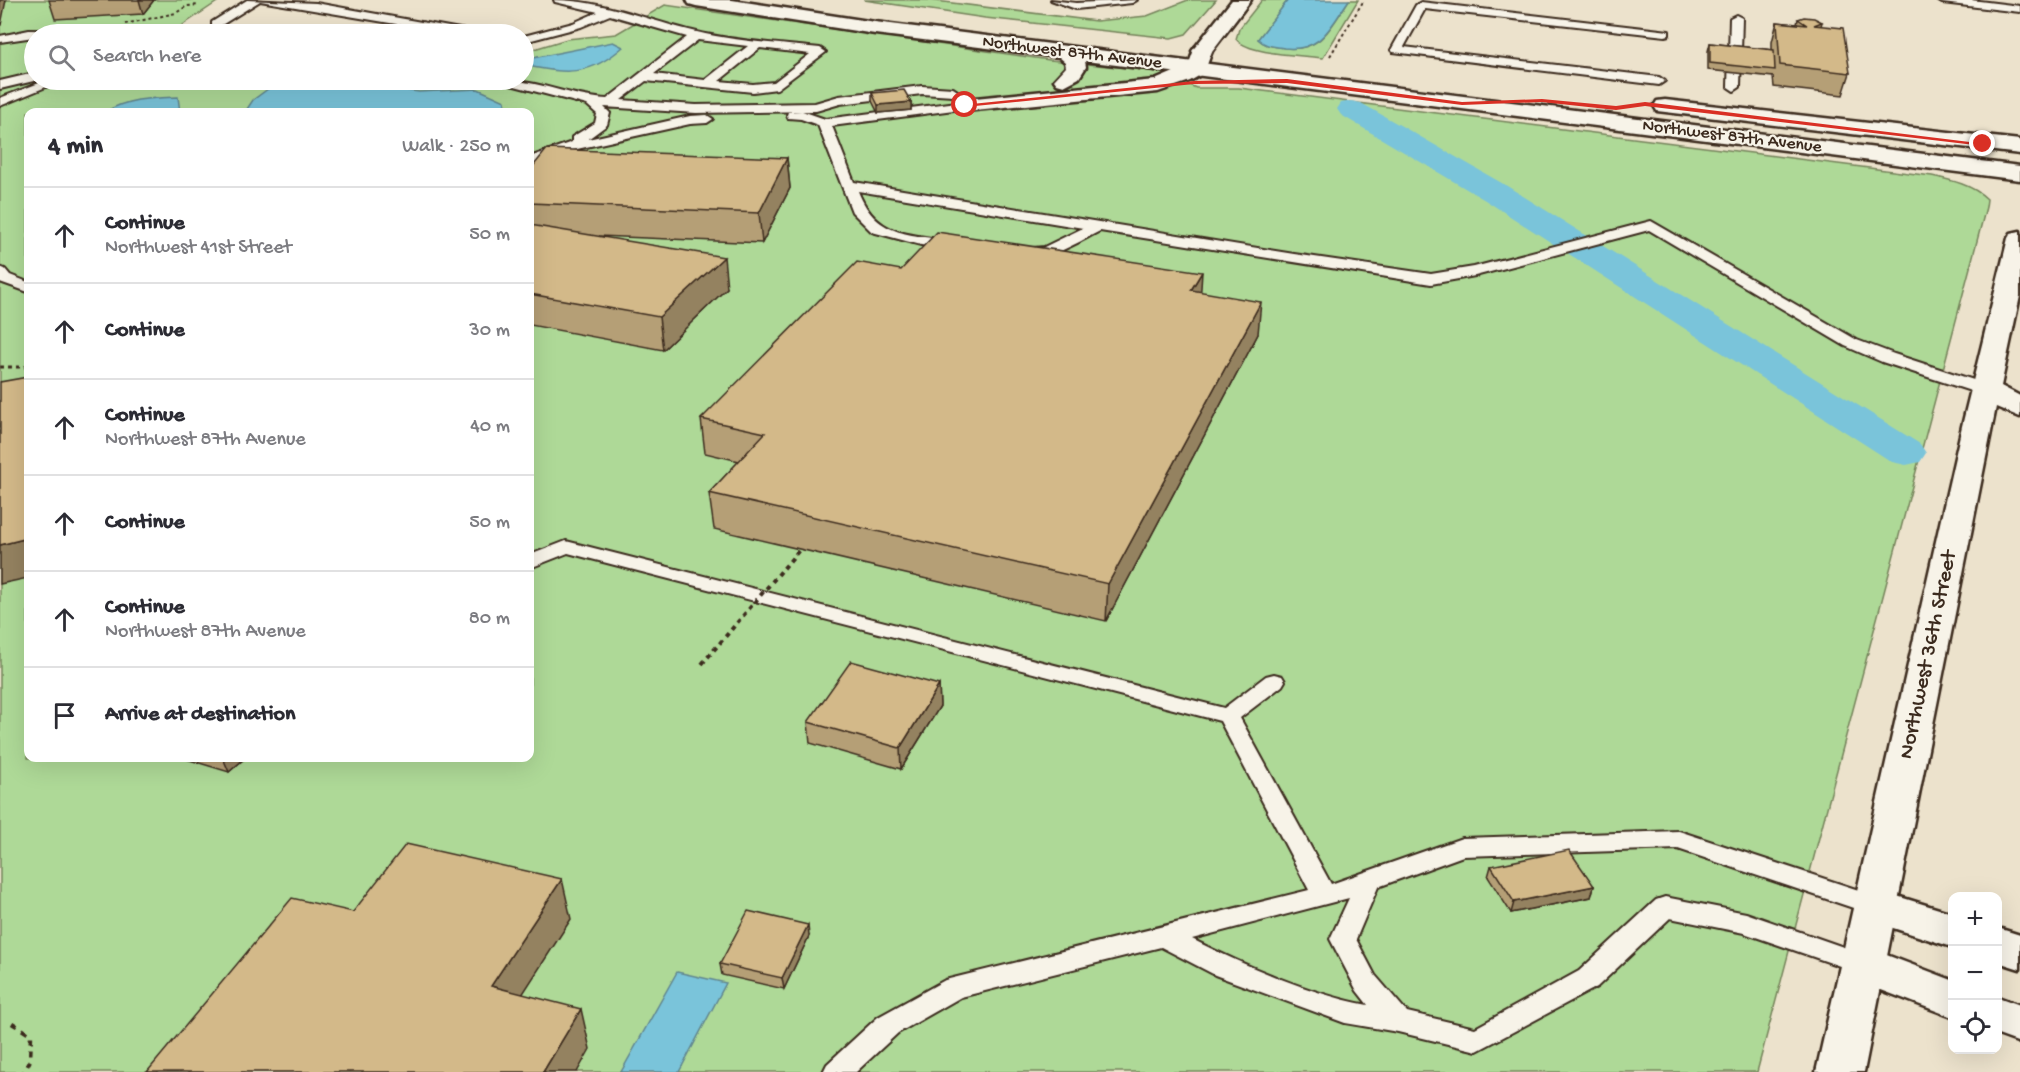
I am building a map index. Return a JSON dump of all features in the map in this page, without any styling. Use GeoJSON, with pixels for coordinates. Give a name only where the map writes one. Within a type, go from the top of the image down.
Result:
{"type":"FeatureCollection","features":[{"type":"Feature","properties":{"kind":"main road","name":"Northwest 87th Avenue"},"geometry":{"type":"LineString","coordinates":[[696,0],[835,22],[1065,52],[1161,52]]}},
{"type":"Feature","properties":{"kind":"main road","name":"Northwest 87th Avenue"},"geometry":{"type":"LineString","coordinates":[[802,0],[1161,52],[1287,81],[2020,173]]}},
{"type":"Feature","properties":{"kind":"main road"},"geometry":{"type":"LineString","coordinates":[[1158,86],[1184,77],[1200,60],[1242,0]]}},
{"type":"Feature","properties":{"kind":"main road"},"geometry":{"type":"LineString","coordinates":[[1064,80],[1077,67],[1075,60],[1065,52]]}},
{"type":"Feature","properties":{"kind":"main road"},"geometry":{"type":"LineString","coordinates":[[959,98],[1064,80],[1139,73],[1161,52]]}},
{"type":"Feature","properties":{"kind":"main road","name":"Northwest 87th Avenue"},"geometry":{"type":"LineString","coordinates":[[1200,60],[1388,73]]}},
{"type":"Feature","properties":{"kind":"main road"},"geometry":{"type":"LineString","coordinates":[[959,98],[1194,82],[1287,81]]}},
{"type":"Feature","properties":{"kind":"main road","name":"Northwest 87th Avenue"},"geometry":{"type":"LineString","coordinates":[[1462,104],[1542,100],[1609,108],[1642,104],[2020,147]]}},
{"type":"Feature","properties":{"kind":"main road","name":"Northwest 36th Street"},"geometry":{"type":"LineString","coordinates":[[1840,1072],[1874,905],[2020,238]]}},
{"type":"Feature","properties":{"kind":"main road"},"geometry":{"type":"LineString","coordinates":[[1999,333],[2020,362]]}},
{"type":"Feature","properties":{"kind":"main road"},"geometry":{"type":"LineString","coordinates":[[1986,390],[2020,408]]}},
{"type":"Feature","properties":{"kind":"main road"},"geometry":{"type":"LineString","coordinates":[[1874,905],[1948,928]]}},
{"type":"Feature","properties":{"kind":"main road"},"geometry":{"type":"LineString","coordinates":[[2001,946],[2020,952]]}},
{"type":"Feature","properties":{"kind":"main road"},"geometry":{"type":"LineString","coordinates":[[1863,964],[1948,997]]}},
{"type":"Feature","properties":{"kind":"main road"},"geometry":{"type":"LineString","coordinates":[[2002,1017],[2020,1024]]}},
{"type":"Feature","properties":{"kind":"lane"},"geometry":{"type":"LineString","coordinates":[[216,24],[255,0]]}},
{"type":"Feature","properties":{"kind":"lane"},"geometry":{"type":"LineString","coordinates":[[264,0],[316,6],[416,24]]}},
{"type":"Feature","properties":{"kind":"lane"},"geometry":{"type":"LineString","coordinates":[[559,0],[650,21],[696,36],[820,52],[777,85],[753,88],[644,77]]}},
{"type":"Feature","properties":{"kind":"lane"},"geometry":{"type":"LineString","coordinates":[[1056,0],[1076,6],[1132,0]]}},
{"type":"Feature","properties":{"kind":"lane"},"geometry":{"type":"LineString","coordinates":[[1941,0],[2020,9]]}},
{"type":"Feature","properties":{"kind":"lane"},"geometry":{"type":"LineString","coordinates":[[1659,81],[1397,50],[1423,3],[1665,33]]}},
{"type":"Feature","properties":{"kind":"lane"},"geometry":{"type":"LineString","coordinates":[[534,36],[577,25],[608,12]]}},
{"type":"Feature","properties":{"kind":"lane"},"geometry":{"type":"LineString","coordinates":[[1734,87],[1736,18]]}},
{"type":"Feature","properties":{"kind":"lane"},"geometry":{"type":"LineString","coordinates":[[0,39],[24,34]]}},
{"type":"Feature","properties":{"kind":"lane"},"geometry":{"type":"LineString","coordinates":[[610,104],[696,36]]}},
{"type":"Feature","properties":{"kind":"lane"},"geometry":{"type":"LineString","coordinates":[[707,84],[758,44]]}},
{"type":"Feature","properties":{"kind":"lane"},"geometry":{"type":"LineString","coordinates":[[0,85],[24,79]]}},
{"type":"Feature","properties":{"kind":"lane"},"geometry":{"type":"LineString","coordinates":[[534,87],[591,102],[696,110],[816,107],[838,100],[922,90],[959,98]]}},
{"type":"Feature","properties":{"kind":"lane"},"geometry":{"type":"LineString","coordinates":[[0,102],[31,90]]}},
{"type":"Feature","properties":{"kind":"lane"},"geometry":{"type":"LineString","coordinates":[[564,148],[690,120],[802,115],[824,123],[943,109],[959,98]]}},
{"type":"Feature","properties":{"kind":"lane"},"geometry":{"type":"LineString","coordinates":[[534,160],[564,148],[601,125],[604,113],[591,102]]}},
{"type":"Feature","properties":{"kind":"lane"},"geometry":{"type":"LineString","coordinates":[[824,123],[859,212],[877,229],[921,241],[972,249]]}},
{"type":"Feature","properties":{"kind":"lane"},"geometry":{"type":"LineString","coordinates":[[849,185],[1393,275],[1431,279],[1475,271],[1651,225],[1851,343],[1888,358],[1986,390]]}},
{"type":"Feature","properties":{"kind":"lane"},"geometry":{"type":"LineString","coordinates":[[1014,252],[1047,251],[1099,226]]}},
{"type":"Feature","properties":{"kind":"lane"},"geometry":{"type":"LineString","coordinates":[[0,272],[4,278],[24,285]]}},
{"type":"Feature","properties":{"kind":"lane"},"geometry":{"type":"LineString","coordinates":[[534,560],[566,547],[1228,716],[1325,896]]}},
{"type":"Feature","properties":{"kind":"lane"},"geometry":{"type":"LineString","coordinates":[[1228,716],[1274,681]]}},
{"type":"Feature","properties":{"kind":"lane"},"geometry":{"type":"LineString","coordinates":[[837,1072],[888,1024],[954,988],[1325,896],[1462,847],[1679,840],[1874,905]]}},
{"type":"Feature","properties":{"kind":"lane"},"geometry":{"type":"LineString","coordinates":[[1368,882],[1342,939],[1366,984],[1398,1021]]}},
{"type":"Feature","properties":{"kind":"lane"},"geometry":{"type":"LineString","coordinates":[[1164,936],[1224,968],[1334,1008],[1477,1040],[1588,979],[1665,907],[1746,923],[1863,964]]}},
{"type":"Feature","properties":{"kind":"path"},"geometry":{"type":"LineString","coordinates":[[1328,59],[1364,0]]}},
{"type":"Feature","properties":{"kind":"path"},"geometry":{"type":"LineString","coordinates":[[119,24],[130,24],[176,13],[187,6],[205,5]]}},
{"type":"Feature","properties":{"kind":"path"},"geometry":{"type":"LineString","coordinates":[[0,367],[24,367]]}},
{"type":"Feature","properties":{"kind":"path"},"geometry":{"type":"LineString","coordinates":[[702,664],[800,549]]}},
{"type":"Feature","properties":{"kind":"path"},"geometry":{"type":"LineString","coordinates":[[12,1023],[31,1035],[30,1060],[24,1072]]}},
{"type":"Feature","properties":{"kind":"green space"},"geometry":{"type":"Polygon","coordinates":[[[0,0],[220,0],[184,24],[24,24],[24,90],[534,90],[534,49],[567,39],[616,34],[665,5],[1050,60],[1162,73],[1196,88],[1239,88],[1932,176],[1954,181],[1981,194],[1987,199],[1986,207],[1757,1072],[0,1072],[0,0]]]}},
{"type":"Feature","properties":{"kind":"green space"},"geometry":{"type":"Polygon","coordinates":[[[864,0],[928,0],[1096,21],[1147,16],[1188,0],[1216,0],[1186,34],[1171,38],[985,18],[864,0]]]}},
{"type":"Feature","properties":{"kind":"green space"},"geometry":{"type":"Polygon","coordinates":[[[1262,0],[1288,0],[1258,39],[1270,46],[1298,48],[1317,42],[1331,28],[1349,0],[1358,0],[1323,58],[1264,51],[1252,48],[1236,39],[1239,29],[1262,0]]]}},
{"type":"Feature","properties":{"kind":"water"},"geometry":{"type":"Polygon","coordinates":[[[1288,0],[1349,0],[1324,36],[1316,42],[1297,48],[1264,44],[1258,39],[1288,0]]]}},
{"type":"Feature","properties":{"kind":"water"},"geometry":{"type":"Polygon","coordinates":[[[613,42],[623,47],[600,63],[578,70],[534,67],[534,58],[613,42]]]}},
{"type":"Feature","properties":{"kind":"water"},"geometry":{"type":"Polygon","coordinates":[[[266,90],[405,90],[419,92],[480,90],[505,101],[506,108],[248,108],[253,100],[266,90]]]}},
{"type":"Feature","properties":{"kind":"water"},"geometry":{"type":"Polygon","coordinates":[[[178,97],[179,108],[112,108],[131,101],[178,97]]]}},
{"type":"Feature","properties":{"kind":"water"},"geometry":{"type":"Polygon","coordinates":[[[677,972],[726,983],[679,1072],[621,1072],[677,972]]]}},
{"type":"Feature","properties":{"kind":"building"},"geometry":{"type":"Polygon","coordinates":[[[1804,17],[1822,22],[1814,25],[1843,28],[1850,73],[1780,65],[1777,22],[1807,25],[1798,19],[1804,17]]]}},
{"type":"Feature","properties":{"kind":"building"},"geometry":{"type":"Polygon","coordinates":[[[1710,43],[1774,50],[1775,70],[1710,63],[1710,43]]]}},
{"type":"Feature","properties":{"kind":"building"},"geometry":{"type":"Polygon","coordinates":[[[904,90],[911,102],[878,105],[872,93],[904,90]]]}},
{"type":"Feature","properties":{"kind":"building"},"geometry":{"type":"Polygon","coordinates":[[[547,149],[787,158],[759,213],[534,203],[534,165],[547,149]]]}},
{"type":"Feature","properties":{"kind":"building"},"geometry":{"type":"Polygon","coordinates":[[[534,226],[724,257],[659,317],[534,295],[534,226]]]}},
{"type":"Feature","properties":{"kind":"building"},"geometry":{"type":"Polygon","coordinates":[[[937,232],[1202,272],[1191,290],[1261,302],[1108,584],[709,493],[765,433],[701,419],[857,262],[901,270],[937,232]]]}},
{"type":"Feature","properties":{"kind":"building"},"geometry":{"type":"Polygon","coordinates":[[[24,378],[24,539],[0,545],[0,382],[24,378]]]}},
{"type":"Feature","properties":{"kind":"building"},"geometry":{"type":"Polygon","coordinates":[[[851,661],[939,685],[900,748],[808,722],[851,661]]]}},
{"type":"Feature","properties":{"kind":"building"},"geometry":{"type":"Polygon","coordinates":[[[406,844],[562,879],[491,986],[581,1009],[543,1072],[147,1072],[292,898],[353,912],[406,844]]]}},
{"type":"Feature","properties":{"kind":"building"},"geometry":{"type":"Polygon","coordinates":[[[1569,850],[1594,886],[1514,902],[1491,866],[1569,850]]]}},
{"type":"Feature","properties":{"kind":"building"},"geometry":{"type":"Polygon","coordinates":[[[748,911],[808,925],[782,978],[720,964],[748,911]]]}},
{"type":"Feature","properties":{"kind":"waterway"},"geometry":{"type":"LineString","coordinates":[[1351,109],[1496,193],[1906,453]]}},
{"type":"Feature","properties":{"kind":"route"},"geometry":{"type":"LineString","coordinates":[[965,105],[1194,82],[1287,81],[1462,104],[1542,100],[1616,108],[1645,104],[1983,144]]}}]}
